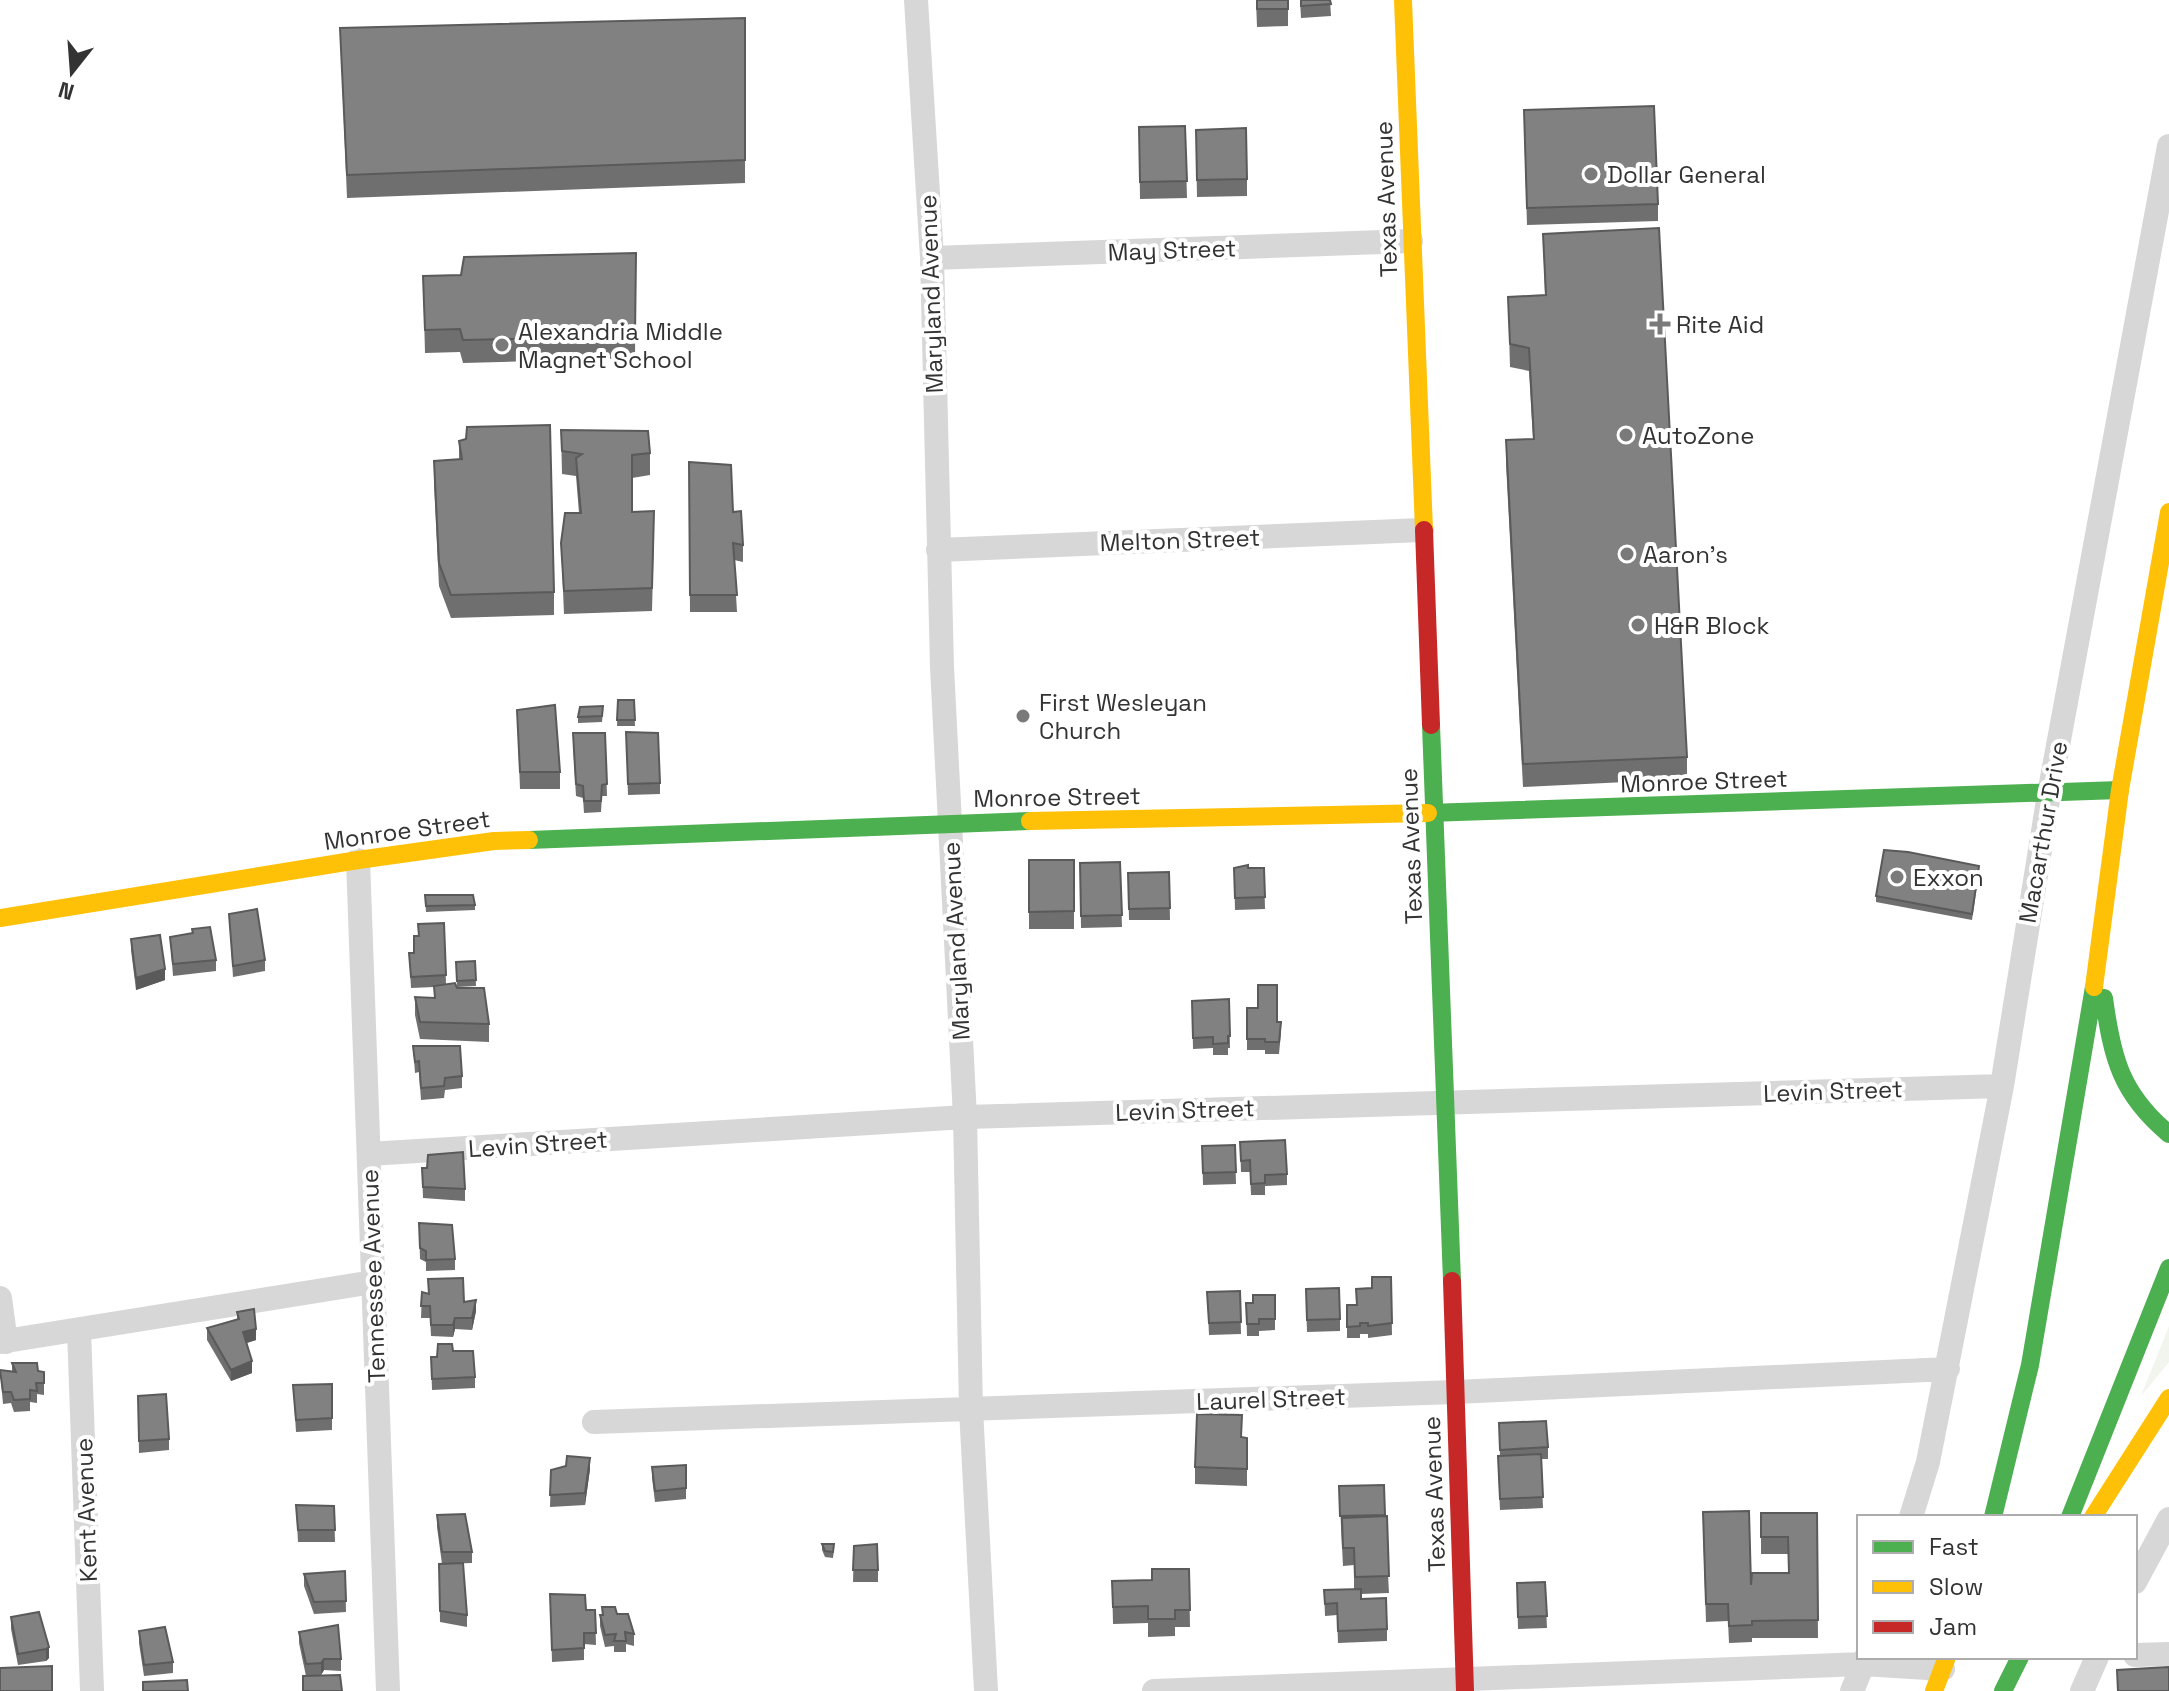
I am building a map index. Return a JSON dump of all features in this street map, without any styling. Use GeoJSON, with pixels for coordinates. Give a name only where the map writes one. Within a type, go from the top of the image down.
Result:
{"type":"FeatureCollection","features":[{"type":"Feature","properties":{"kind":"main road","name":"Texas Avenue"},"geometry":{"type":"LineString","coordinates":[[1403,0],[1446,1102],[1465,1684]]}},
{"type":"Feature","properties":{"kind":"main road"},"geometry":{"type":"LineString","coordinates":[[1993,1515],[2030,1365],[2100,952],[2120,790],[2169,516]]}},
{"type":"Feature","properties":{"kind":"main road","name":"Monroe Street"},"geometry":{"type":"LineString","coordinates":[[0,918],[494,841],[951,823],[1433,813],[2120,790]]}},
{"type":"Feature","properties":{"kind":"main road"},"geometry":{"type":"LineString","coordinates":[[2100,952],[2110,1046],[2120,1077],[2134,1103],[2169,1134]]}},
{"type":"Feature","properties":{"kind":"main road"},"geometry":{"type":"LineString","coordinates":[[2071,1515],[2169,1268]]}},
{"type":"Feature","properties":{"kind":"main road"},"geometry":{"type":"LineString","coordinates":[[2094,1515],[2169,1398]]}},
{"type":"Feature","properties":{"kind":"main road"},"geometry":{"type":"LineString","coordinates":[[2000,1691],[2011,1659]]}},
{"type":"Feature","properties":{"kind":"main road"},"geometry":{"type":"LineString","coordinates":[[2000,1691],[2019,1659]]}},
{"type":"Feature","properties":{"kind":"street","name":"Maryland Avenue"},"geometry":{"type":"LineString","coordinates":[[916,0],[932,258],[938,550],[965,1117],[971,1409],[986,1691]]}},
{"type":"Feature","properties":{"kind":"street","name":"Macarthur Drive"},"geometry":{"type":"LineString","coordinates":[[1912,1515],[1928,1462],[1948,1369],[2002,1086],[2049,794],[2169,146]]}},
{"type":"Feature","properties":{"kind":"street","name":"May Street"},"geometry":{"type":"LineString","coordinates":[[932,258],[1411,241]]}},
{"type":"Feature","properties":{"kind":"street","name":"Melton Street"},"geometry":{"type":"LineString","coordinates":[[938,550],[1422,530]]}},
{"type":"Feature","properties":{"kind":"street","name":"Tennessee Avenue"},"geometry":{"type":"LineString","coordinates":[[358,860],[388,1691]]}},
{"type":"Feature","properties":{"kind":"street","name":"Levin Street"},"geometry":{"type":"LineString","coordinates":[[369,1154],[965,1117],[2002,1086]]}},
{"type":"Feature","properties":{"kind":"street"},"geometry":{"type":"LineString","coordinates":[[0,1298],[3,1342],[373,1282]]}},
{"type":"Feature","properties":{"kind":"street","name":"Kent Avenue"},"geometry":{"type":"LineString","coordinates":[[79,1330],[92,1691]]}},
{"type":"Feature","properties":{"kind":"street","name":"Laurel Street"},"geometry":{"type":"LineString","coordinates":[[594,1422],[1455,1392],[1948,1369]]}},
{"type":"Feature","properties":{"kind":"street"},"geometry":{"type":"LineString","coordinates":[[2137,1578],[2169,1519]]}},
{"type":"Feature","properties":{"kind":"street"},"geometry":{"type":"LineString","coordinates":[[2137,1655],[2169,1654]]}},
{"type":"Feature","properties":{"kind":"street"},"geometry":{"type":"LineString","coordinates":[[2082,1691],[2096,1659]]}},
{"type":"Feature","properties":{"kind":"street"},"geometry":{"type":"LineString","coordinates":[[1852,1691],[1864,1660]]}},
{"type":"Feature","properties":{"kind":"street"},"geometry":{"type":"LineString","coordinates":[[1154,1691],[1465,1684],[1864,1660],[1942,1672]]}},
{"type":"Feature","properties":{"kind":"shaded area"},"geometry":{"type":"Polygon","coordinates":[[[2169,1326],[2169,1362],[2141,1396],[2169,1326]]]}},
{"type":"Feature","properties":{"kind":"building"},"geometry":{"type":"Polygon","coordinates":[[[1257,0],[1288,0],[1288,9],[1257,9],[1257,0]]]}},
{"type":"Feature","properties":{"kind":"building"},"geometry":{"type":"Polygon","coordinates":[[[1301,0],[1330,0],[1331,4],[1301,6],[1301,0]]]}},
{"type":"Feature","properties":{"kind":"building"},"geometry":{"type":"Polygon","coordinates":[[[745,18],[745,160],[347,175],[340,28],[745,18]]]}},
{"type":"Feature","properties":{"kind":"building","name":"Dollar General"},"geometry":{"type":"Polygon","coordinates":[[[1654,106],[1658,204],[1527,208],[1524,110],[1654,106]]]}},
{"type":"Feature","properties":{"kind":"building"},"geometry":{"type":"Polygon","coordinates":[[[1185,126],[1187,181],[1140,182],[1139,127],[1185,126]]]}},
{"type":"Feature","properties":{"kind":"building"},"geometry":{"type":"Polygon","coordinates":[[[1246,128],[1247,179],[1197,180],[1196,130],[1246,128]]]}},
{"type":"Feature","properties":{"kind":"building"},"geometry":{"type":"Polygon","coordinates":[[[1659,228],[1687,757],[1523,764],[1506,440],[1534,439],[1529,348],[1510,344],[1508,297],[1546,295],[1543,234],[1659,228]]]}},
{"type":"Feature","properties":{"kind":"building"},"geometry":{"type":"Polygon","coordinates":[[[636,253],[635,336],[463,340],[460,329],[425,330],[423,276],[461,275],[464,257],[636,253]]]}},
{"type":"Feature","properties":{"kind":"building"},"geometry":{"type":"Polygon","coordinates":[[[550,425],[554,592],[451,595],[439,563],[434,461],[462,459],[459,441],[466,439],[467,427],[550,425]]]}},
{"type":"Feature","properties":{"kind":"building"},"geometry":{"type":"Polygon","coordinates":[[[561,430],[648,431],[650,453],[632,455],[632,512],[654,511],[652,588],[564,591],[561,543],[565,513],[581,513],[576,458],[582,454],[562,451],[561,430]]]}},
{"type":"Feature","properties":{"kind":"building"},"geometry":{"type":"Polygon","coordinates":[[[689,462],[731,465],[733,512],[741,511],[743,545],[733,543],[737,595],[690,595],[689,462]]]}},
{"type":"Feature","properties":{"kind":"building"},"geometry":{"type":"Polygon","coordinates":[[[618,700],[634,700],[635,720],[617,720],[618,700]]]}},
{"type":"Feature","properties":{"kind":"building"},"geometry":{"type":"Polygon","coordinates":[[[555,705],[560,772],[520,772],[517,710],[555,705]]]}},
{"type":"Feature","properties":{"kind":"building"},"geometry":{"type":"Polygon","coordinates":[[[603,706],[602,716],[578,717],[580,707],[603,706]]]}},
{"type":"Feature","properties":{"kind":"building"},"geometry":{"type":"Polygon","coordinates":[[[626,732],[658,733],[660,783],[628,784],[626,732]]]}},
{"type":"Feature","properties":{"kind":"building"},"geometry":{"type":"Polygon","coordinates":[[[573,733],[605,733],[607,784],[602,785],[601,801],[584,801],[583,786],[576,784],[573,733]]]}},
{"type":"Feature","properties":{"kind":"building"},"geometry":{"type":"Polygon","coordinates":[[[1884,850],[1979,866],[1972,914],[1876,896],[1884,850]]]}},
{"type":"Feature","properties":{"kind":"building"},"geometry":{"type":"Polygon","coordinates":[[[1029,860],[1074,860],[1074,911],[1029,912],[1029,860]]]}},
{"type":"Feature","properties":{"kind":"building"},"geometry":{"type":"Polygon","coordinates":[[[1120,862],[1122,915],[1081,916],[1080,863],[1120,862]]]}},
{"type":"Feature","properties":{"kind":"building"},"geometry":{"type":"Polygon","coordinates":[[[1248,865],[1248,868],[1264,868],[1265,897],[1235,898],[1234,868],[1248,865]]]}},
{"type":"Feature","properties":{"kind":"building"},"geometry":{"type":"Polygon","coordinates":[[[1169,872],[1170,908],[1129,909],[1128,873],[1169,872]]]}},
{"type":"Feature","properties":{"kind":"building"},"geometry":{"type":"Polygon","coordinates":[[[425,895],[473,895],[475,905],[426,906],[425,895]]]}},
{"type":"Feature","properties":{"kind":"building"},"geometry":{"type":"Polygon","coordinates":[[[257,909],[265,960],[233,966],[229,914],[257,909]]]}},
{"type":"Feature","properties":{"kind":"building"},"geometry":{"type":"Polygon","coordinates":[[[444,923],[446,975],[411,977],[409,953],[414,953],[414,936],[419,936],[418,924],[444,923]]]}},
{"type":"Feature","properties":{"kind":"building"},"geometry":{"type":"Polygon","coordinates":[[[210,927],[216,960],[173,964],[170,937],[193,933],[192,929],[210,927]]]}},
{"type":"Feature","properties":{"kind":"building"},"geometry":{"type":"Polygon","coordinates":[[[160,935],[165,969],[136,978],[131,939],[160,935]]]}},
{"type":"Feature","properties":{"kind":"building"},"geometry":{"type":"Polygon","coordinates":[[[475,961],[476,980],[457,981],[456,962],[475,961]]]}},
{"type":"Feature","properties":{"kind":"building"},"geometry":{"type":"Polygon","coordinates":[[[455,983],[457,988],[484,988],[489,1024],[420,1022],[415,997],[435,998],[434,986],[455,983]]]}},
{"type":"Feature","properties":{"kind":"building"},"geometry":{"type":"Polygon","coordinates":[[[1258,985],[1277,985],[1277,1022],[1281,1022],[1279,1042],[1247,1039],[1247,1008],[1258,1008],[1258,985]]]}},
{"type":"Feature","properties":{"kind":"building"},"geometry":{"type":"Polygon","coordinates":[[[1229,999],[1228,1043],[1213,1044],[1213,1037],[1193,1038],[1192,1001],[1229,999]]]}},
{"type":"Feature","properties":{"kind":"building"},"geometry":{"type":"Polygon","coordinates":[[[413,1046],[460,1046],[462,1076],[445,1078],[444,1086],[421,1088],[419,1061],[415,1062],[413,1046]]]}},
{"type":"Feature","properties":{"kind":"building"},"geometry":{"type":"Polygon","coordinates":[[[1285,1140],[1287,1174],[1265,1175],[1265,1183],[1251,1184],[1250,1160],[1241,1161],[1240,1142],[1285,1140]]]}},
{"type":"Feature","properties":{"kind":"building"},"geometry":{"type":"Polygon","coordinates":[[[1235,1145],[1236,1172],[1203,1173],[1202,1146],[1235,1145]]]}},
{"type":"Feature","properties":{"kind":"building"},"geometry":{"type":"Polygon","coordinates":[[[463,1152],[465,1189],[423,1187],[422,1168],[427,1168],[428,1155],[463,1152]]]}},
{"type":"Feature","properties":{"kind":"building"},"geometry":{"type":"Polygon","coordinates":[[[419,1223],[452,1225],[455,1259],[426,1260],[426,1251],[420,1248],[419,1223]]]}},
{"type":"Feature","properties":{"kind":"building"},"geometry":{"type":"Polygon","coordinates":[[[1372,1277],[1391,1277],[1392,1323],[1368,1326],[1368,1323],[1360,1323],[1360,1326],[1347,1327],[1347,1305],[1357,1305],[1356,1289],[1372,1288],[1372,1277]]]}},
{"type":"Feature","properties":{"kind":"building"},"geometry":{"type":"Polygon","coordinates":[[[463,1278],[464,1302],[476,1300],[472,1318],[455,1318],[453,1325],[431,1325],[430,1306],[421,1306],[422,1292],[429,1294],[428,1279],[463,1278]]]}},
{"type":"Feature","properties":{"kind":"building"},"geometry":{"type":"Polygon","coordinates":[[[1339,1288],[1340,1319],[1307,1320],[1306,1289],[1339,1288]]]}},
{"type":"Feature","properties":{"kind":"building"},"geometry":{"type":"Polygon","coordinates":[[[1240,1291],[1241,1322],[1209,1323],[1207,1292],[1240,1291]]]}},
{"type":"Feature","properties":{"kind":"building"},"geometry":{"type":"Polygon","coordinates":[[[1253,1295],[1275,1295],[1275,1319],[1259,1319],[1259,1324],[1247,1324],[1246,1303],[1253,1303],[1253,1295]]]}},
{"type":"Feature","properties":{"kind":"building"},"geometry":{"type":"Polygon","coordinates":[[[254,1309],[256,1329],[243,1332],[252,1361],[231,1370],[207,1328],[239,1319],[237,1312],[254,1309]]]}},
{"type":"Feature","properties":{"kind":"building"},"geometry":{"type":"Polygon","coordinates":[[[438,1344],[452,1344],[453,1351],[473,1351],[475,1377],[432,1379],[431,1357],[437,1357],[438,1344]]]}},
{"type":"Feature","properties":{"kind":"building"},"geometry":{"type":"Polygon","coordinates":[[[12,1363],[37,1363],[38,1371],[44,1372],[44,1383],[36,1383],[37,1391],[30,1390],[30,1399],[14,1400],[11,1392],[3,1392],[0,1370],[16,1372],[12,1363]]]}},
{"type":"Feature","properties":{"kind":"building"},"geometry":{"type":"Polygon","coordinates":[[[332,1384],[332,1418],[296,1420],[293,1385],[332,1384]]]}},
{"type":"Feature","properties":{"kind":"building"},"geometry":{"type":"Polygon","coordinates":[[[166,1394],[169,1439],[139,1441],[138,1396],[166,1394]]]}},
{"type":"Feature","properties":{"kind":"building"},"geometry":{"type":"Polygon","coordinates":[[[1197,1414],[1242,1415],[1241,1437],[1247,1438],[1247,1469],[1195,1467],[1197,1414]]]}},
{"type":"Feature","properties":{"kind":"building"},"geometry":{"type":"Polygon","coordinates":[[[1546,1421],[1548,1447],[1500,1450],[1499,1423],[1546,1421]]]}},
{"type":"Feature","properties":{"kind":"building"},"geometry":{"type":"Polygon","coordinates":[[[1541,1454],[1543,1497],[1500,1499],[1498,1456],[1541,1454]]]}},
{"type":"Feature","properties":{"kind":"building"},"geometry":{"type":"Polygon","coordinates":[[[567,1456],[590,1458],[585,1493],[550,1495],[551,1470],[566,1466],[567,1456]]]}},
{"type":"Feature","properties":{"kind":"building"},"geometry":{"type":"Polygon","coordinates":[[[686,1465],[686,1488],[655,1491],[652,1467],[686,1465]]]}},
{"type":"Feature","properties":{"kind":"building"},"geometry":{"type":"Polygon","coordinates":[[[1384,1485],[1385,1515],[1340,1516],[1339,1486],[1384,1485]]]}},
{"type":"Feature","properties":{"kind":"building"},"geometry":{"type":"Polygon","coordinates":[[[296,1505],[334,1506],[335,1530],[298,1530],[296,1505]]]}},
{"type":"Feature","properties":{"kind":"building"},"geometry":{"type":"Polygon","coordinates":[[[1749,1511],[1751,1585],[1752,1573],[1789,1573],[1788,1537],[1761,1537],[1761,1513],[1817,1513],[1818,1620],[1752,1621],[1752,1625],[1729,1626],[1728,1604],[1706,1604],[1703,1512],[1749,1511]]]}},
{"type":"Feature","properties":{"kind":"building"},"geometry":{"type":"Polygon","coordinates":[[[465,1514],[472,1552],[442,1552],[437,1515],[465,1514]]]}},
{"type":"Feature","properties":{"kind":"building"},"geometry":{"type":"Polygon","coordinates":[[[1387,1516],[1389,1576],[1355,1577],[1354,1548],[1343,1548],[1342,1518],[1387,1516]]]}},
{"type":"Feature","properties":{"kind":"building"},"geometry":{"type":"Polygon","coordinates":[[[822,1544],[834,1544],[833,1552],[825,1551],[822,1544]]]}},
{"type":"Feature","properties":{"kind":"building"},"geometry":{"type":"Polygon","coordinates":[[[877,1544],[878,1570],[853,1570],[854,1546],[877,1544]]]}},
{"type":"Feature","properties":{"kind":"building"},"geometry":{"type":"Polygon","coordinates":[[[463,1563],[467,1615],[440,1611],[439,1564],[463,1563]]]}},
{"type":"Feature","properties":{"kind":"building"},"geometry":{"type":"Polygon","coordinates":[[[1152,1569],[1189,1569],[1190,1610],[1175,1610],[1175,1619],[1148,1619],[1148,1606],[1113,1607],[1112,1581],[1152,1580],[1152,1569]]]}},
{"type":"Feature","properties":{"kind":"building"},"geometry":{"type":"Polygon","coordinates":[[[345,1571],[346,1601],[314,1602],[304,1574],[345,1571]]]}},
{"type":"Feature","properties":{"kind":"building"},"geometry":{"type":"Polygon","coordinates":[[[1545,1582],[1547,1616],[1518,1617],[1517,1583],[1545,1582]]]}},
{"type":"Feature","properties":{"kind":"building"},"geometry":{"type":"Polygon","coordinates":[[[1361,1589],[1361,1599],[1386,1598],[1387,1629],[1338,1631],[1337,1603],[1325,1604],[1324,1590],[1361,1589]]]}},
{"type":"Feature","properties":{"kind":"building"},"geometry":{"type":"Polygon","coordinates":[[[550,1594],[585,1595],[586,1610],[595,1610],[596,1633],[584,1633],[584,1648],[552,1650],[550,1594]]]}},
{"type":"Feature","properties":{"kind":"building"},"geometry":{"type":"Polygon","coordinates":[[[602,1607],[615,1607],[617,1614],[628,1614],[634,1634],[625,1632],[626,1641],[614,1641],[616,1634],[605,1635],[600,1615],[603,1615],[602,1607]]]}},
{"type":"Feature","properties":{"kind":"building"},"geometry":{"type":"Polygon","coordinates":[[[39,1612],[49,1647],[18,1654],[11,1617],[39,1612]]]}},
{"type":"Feature","properties":{"kind":"building"},"geometry":{"type":"Polygon","coordinates":[[[338,1625],[341,1659],[324,1659],[321,1663],[306,1664],[299,1632],[338,1625]]]}},
{"type":"Feature","properties":{"kind":"building"},"geometry":{"type":"Polygon","coordinates":[[[165,1627],[173,1662],[144,1665],[139,1631],[165,1627]]]}},
{"type":"Feature","properties":{"kind":"building"},"geometry":{"type":"Polygon","coordinates":[[[52,1666],[52,1691],[0,1691],[0,1668],[52,1666]]]}},
{"type":"Feature","properties":{"kind":"building"},"geometry":{"type":"Polygon","coordinates":[[[2169,1667],[2169,1691],[2118,1691],[2117,1670],[2169,1667]]]}},
{"type":"Feature","properties":{"kind":"building"},"geometry":{"type":"Polygon","coordinates":[[[340,1675],[342,1691],[303,1691],[303,1676],[340,1675]]]}},
{"type":"Feature","properties":{"kind":"building"},"geometry":{"type":"Polygon","coordinates":[[[187,1680],[188,1691],[143,1691],[143,1682],[187,1680]]]}},
{"type":"Feature","properties":{"kind":"traffic: fast"},"geometry":{"type":"LineString","coordinates":[[1431,725],[1452,1281]]}},
{"type":"Feature","properties":{"kind":"traffic: fast"},"geometry":{"type":"LineString","coordinates":[[1428,813],[2120,790]]}},
{"type":"Feature","properties":{"kind":"traffic: fast"},"geometry":{"type":"LineString","coordinates":[[529,840],[1030,821]]}},
{"type":"Feature","properties":{"kind":"traffic: fast"},"geometry":{"type":"LineString","coordinates":[[1993,1515],[2030,1365],[2094,987]]}},
{"type":"Feature","properties":{"kind":"traffic: fast"},"geometry":{"type":"LineString","coordinates":[[2104,998],[2115,1057],[2129,1089],[2169,1134]]}},
{"type":"Feature","properties":{"kind":"traffic: fast"},"geometry":{"type":"LineString","coordinates":[[2071,1515],[2169,1268]]}},
{"type":"Feature","properties":{"kind":"traffic: fast"},"geometry":{"type":"LineString","coordinates":[[2003,1691],[2019,1659]]}},
{"type":"Feature","properties":{"kind":"traffic: slow"},"geometry":{"type":"LineString","coordinates":[[1403,0],[1424,530]]}},
{"type":"Feature","properties":{"kind":"traffic: slow"},"geometry":{"type":"LineString","coordinates":[[2094,987],[2120,790],[2169,512]]}},
{"type":"Feature","properties":{"kind":"traffic: slow"},"geometry":{"type":"LineString","coordinates":[[1030,821],[1428,813]]}},
{"type":"Feature","properties":{"kind":"traffic: slow"},"geometry":{"type":"LineString","coordinates":[[0,918],[358,860],[494,841],[529,840]]}},
{"type":"Feature","properties":{"kind":"traffic: slow"},"geometry":{"type":"LineString","coordinates":[[2094,1515],[2169,1398]]}},
{"type":"Feature","properties":{"kind":"traffic: slow"},"geometry":{"type":"LineString","coordinates":[[1934,1691],[1946,1659]]}},
{"type":"Feature","properties":{"kind":"traffic: jam"},"geometry":{"type":"LineString","coordinates":[[1424,530],[1431,725]]}},
{"type":"Feature","properties":{"kind":"traffic: jam"},"geometry":{"type":"LineString","coordinates":[[1452,1281],[1465,1691]]}},
{"type":"Feature","properties":{"kind":"place","name":"Dollar General"},"geometry":{"type":"Point","coordinates":[1591,174]}},
{"type":"Feature","properties":{"kind":"place","name":"Rite Aid"},"geometry":{"type":"Point","coordinates":[1660,324]}},
{"type":"Feature","properties":{"kind":"place","name":"Alexandria Middle Magnet School"},"geometry":{"type":"Point","coordinates":[502,345]}},
{"type":"Feature","properties":{"kind":"place","name":"AutoZone"},"geometry":{"type":"Point","coordinates":[1626,435]}},
{"type":"Feature","properties":{"kind":"place","name":"Aaron's"},"geometry":{"type":"Point","coordinates":[1627,554]}},
{"type":"Feature","properties":{"kind":"place","name":"H&R Block"},"geometry":{"type":"Point","coordinates":[1638,625]}},
{"type":"Feature","properties":{"kind":"place","name":"First Wesleyan Church"},"geometry":{"type":"Point","coordinates":[1023,716]}},
{"type":"Feature","properties":{"kind":"place","name":"Exxon"},"geometry":{"type":"Point","coordinates":[1897,877]}}]}
